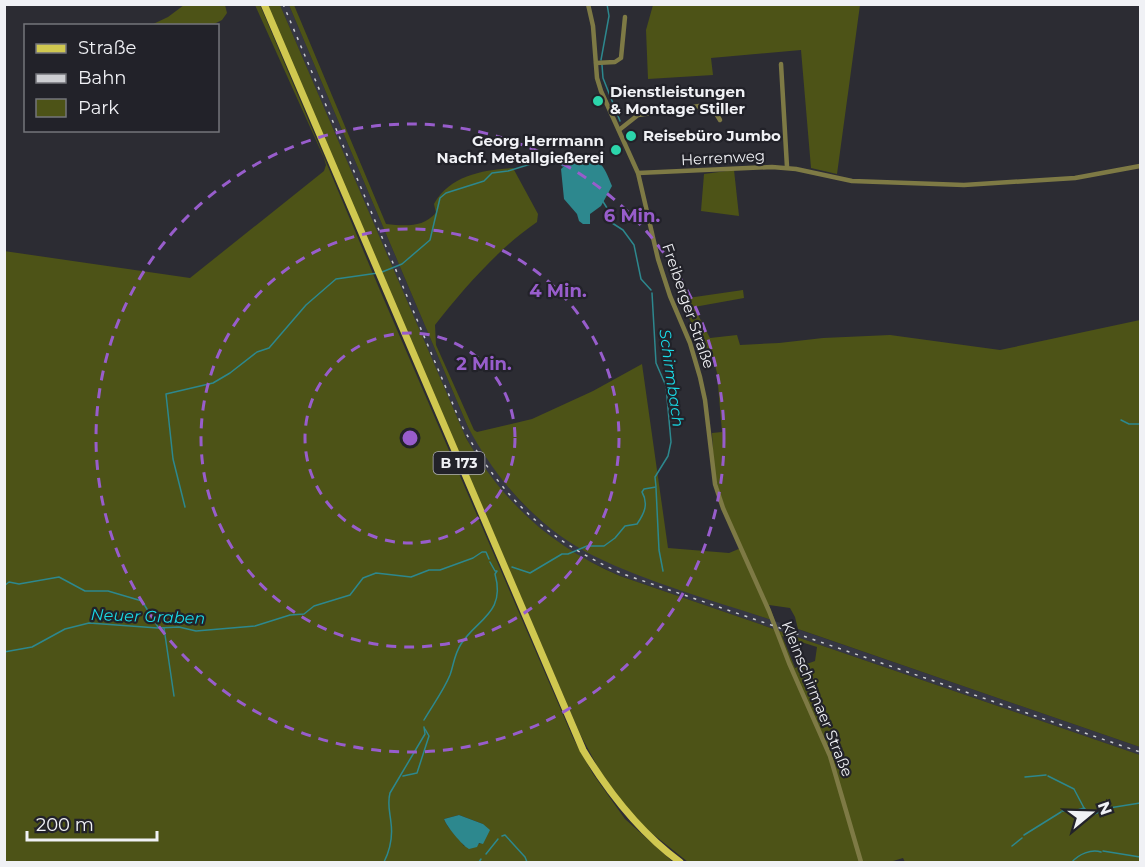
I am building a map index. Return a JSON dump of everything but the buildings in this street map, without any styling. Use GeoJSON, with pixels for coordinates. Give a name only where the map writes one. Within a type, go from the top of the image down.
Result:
{"type":"FeatureCollection","features":[{"type":"Feature","properties":{"kind":"main road","name":"B 173"},"geometry":{"type":"LineString","coordinates":[[264,4],[583,750],[615,798],[645,833],[680,862]]}},
{"type":"Feature","properties":{"kind":"street","name":"Freiberger Straße"},"geometry":{"type":"LineString","coordinates":[[588,4],[599,63],[601,91],[638,173],[658,259],[670,296],[690,343],[705,400],[715,484],[740,549]]}},
{"type":"Feature","properties":{"kind":"street"},"geometry":{"type":"LineString","coordinates":[[599,63],[615,62],[621,58],[625,17]]}},
{"type":"Feature","properties":{"kind":"street"},"geometry":{"type":"LineString","coordinates":[[781,64],[787,167]]}},
{"type":"Feature","properties":{"kind":"street"},"geometry":{"type":"LineString","coordinates":[[619,130],[638,115],[706,105],[714,110],[720,120]]}},
{"type":"Feature","properties":{"kind":"street","name":"Herrenweg"},"geometry":{"type":"LineString","coordinates":[[638,173],[671,173],[761,166],[787,167],[852,181],[964,185],[1076,178],[1140,166]]}},
{"type":"Feature","properties":{"kind":"street","name":"Kleinschirmaer Straße"},"geometry":{"type":"LineString","coordinates":[[740,549],[766,603],[789,663],[827,748],[861,862]]}},
{"type":"Feature","properties":{"kind":"shaded area"},"geometry":{"type":"Polygon","coordinates":[[[280,5],[289,5],[468,427],[501,478],[521,502],[544,523],[594,555],[655,580],[1140,747],[1140,755],[620,576],[578,556],[540,529],[495,483],[476,456],[462,430],[280,5]]]}},
{"type":"Feature","properties":{"kind":"green space"},"geometry":{"type":"Polygon","coordinates":[[[184,5],[225,5],[227,13],[222,20],[214,24],[153,24],[168,17],[184,5]]]}},
{"type":"Feature","properties":{"kind":"green space"},"geometry":{"type":"Polygon","coordinates":[[[255,5],[260,5],[573,738],[593,774],[625,819],[673,862],[5,862],[4,251],[190,278],[324,171],[326,165],[255,5]],[[459,815],[444,819],[464,846],[483,843],[486,836],[483,824],[459,815]]]}},
{"type":"Feature","properties":{"kind":"green space"},"geometry":{"type":"Polygon","coordinates":[[[266,5],[280,5],[466,438],[496,483],[513,503],[551,537],[595,564],[620,576],[1140,755],[1140,862],[905,862],[903,858],[890,862],[688,862],[649,831],[632,814],[601,773],[580,734],[266,5]],[[782,636],[795,668],[815,661],[817,647],[782,636]]]}},
{"type":"Feature","properties":{"kind":"green space"},"geometry":{"type":"Polygon","coordinates":[[[289,5],[294,5],[386,224],[419,224],[436,213],[434,204],[449,186],[458,180],[490,170],[513,168],[538,214],[537,222],[483,269],[435,325],[436,345],[474,430],[477,432],[532,419],[593,391],[642,364],[668,548],[729,553],[741,548],[724,507],[714,470],[712,433],[722,432],[717,373],[711,350],[705,350],[699,341],[681,299],[743,290],[744,298],[694,307],[710,338],[737,335],[740,345],[890,335],[1000,350],[1140,320],[1140,747],[798,629],[790,608],[769,605],[775,621],[638,575],[574,545],[537,517],[492,466],[468,427],[289,5]]]}},
{"type":"Feature","properties":{"kind":"green space"},"geometry":{"type":"Polygon","coordinates":[[[653,5],[860,5],[837,174],[811,168],[801,50],[711,58],[713,75],[648,79],[646,30],[653,5]]]}},
{"type":"Feature","properties":{"kind":"green space"},"geometry":{"type":"Polygon","coordinates":[[[734,170],[739,216],[701,211],[704,174],[734,170]]]}},
{"type":"Feature","properties":{"kind":"water"},"geometry":{"type":"Polygon","coordinates":[[[576,155],[590,157],[600,163],[612,186],[601,206],[590,214],[590,224],[583,224],[579,221],[577,214],[564,199],[561,169],[576,155]]]}},
{"type":"Feature","properties":{"kind":"water"},"geometry":{"type":"Polygon","coordinates":[[[459,815],[483,824],[490,830],[483,844],[479,843],[477,847],[469,849],[455,836],[444,819],[459,815]]]}},
{"type":"Feature","properties":{"kind":"waterway","name":"Schirmbach"},"geometry":{"type":"LineString","coordinates":[[601,60],[609,16],[607,4]]}},
{"type":"Feature","properties":{"kind":"waterway","name":"Schirmbach"},"geometry":{"type":"LineString","coordinates":[[602,65],[603,78],[620,121]]}},
{"type":"Feature","properties":{"kind":"waterway"},"geometry":{"type":"LineString","coordinates":[[382,272],[402,264],[430,240],[440,198],[446,193],[484,181],[492,173],[534,163],[559,163],[563,166]]}},
{"type":"Feature","properties":{"kind":"waterway","name":"Schirmbach"},"geometry":{"type":"LineString","coordinates":[[602,200],[607,208],[609,221],[623,230],[634,245],[641,279],[651,290]]}},
{"type":"Feature","properties":{"kind":"waterway"},"geometry":{"type":"LineString","coordinates":[[185,507],[173,459],[166,394],[213,383],[257,352],[269,348],[306,305],[336,279],[378,273]]}},
{"type":"Feature","properties":{"kind":"waterway","name":"Schirmbach"},"geometry":{"type":"LineString","coordinates":[[512,567],[530,573],[562,554],[568,554],[587,546],[604,546],[625,526],[637,524],[642,516],[645,509],[642,492],[644,489],[656,487],[655,477],[668,456],[671,442],[666,386],[656,363],[652,293]]}},
{"type":"Feature","properties":{"kind":"waterway"},"geometry":{"type":"LineString","coordinates":[[1121,420],[1129,424],[1140,424]]}},
{"type":"Feature","properties":{"kind":"waterway"},"geometry":{"type":"LineString","coordinates":[[656,488],[659,550],[663,571]]}},
{"type":"Feature","properties":{"kind":"waterway","name":"Neuer Graben"},"geometry":{"type":"LineString","coordinates":[[4,652],[32,647],[65,629],[89,623],[158,628],[179,627],[196,631],[255,626],[290,615],[304,614],[314,606],[350,595],[363,578],[376,573],[411,577],[429,570],[440,570],[473,558],[482,552],[486,552],[489,559]]}},
{"type":"Feature","properties":{"kind":"waterway","name":"Schirmbach"},"geometry":{"type":"LineString","coordinates":[[424,720],[447,681],[461,644],[488,614],[497,598],[495,574],[497,571],[490,562]]}},
{"type":"Feature","properties":{"kind":"waterway"},"geometry":{"type":"LineString","coordinates":[[4,586],[9,582],[19,584],[59,577],[85,591],[108,591],[142,601],[158,627]]}},
{"type":"Feature","properties":{"kind":"waterway"},"geometry":{"type":"LineString","coordinates":[[164,628],[174,696]]}},
{"type":"Feature","properties":{"kind":"waterway","name":"Schirmbach"},"geometry":{"type":"LineString","coordinates":[[384,862],[392,828],[390,793],[425,734],[424,727]]}},
{"type":"Feature","properties":{"kind":"waterway"},"geometry":{"type":"LineString","coordinates":[[403,776],[417,773],[429,736],[425,729]]}},
{"type":"Feature","properties":{"kind":"waterway"},"geometry":{"type":"LineString","coordinates":[[1025,777],[1046,775]]}},
{"type":"Feature","properties":{"kind":"waterway"},"geometry":{"type":"LineString","coordinates":[[1048,776],[1074,789],[1084,808]]}},
{"type":"Feature","properties":{"kind":"waterway"},"geometry":{"type":"LineString","coordinates":[[1062,811],[1084,808],[1092,815],[1109,808],[1140,803]]}},
{"type":"Feature","properties":{"kind":"waterway"},"geometry":{"type":"LineString","coordinates":[[1024,835],[1061,812]]}},
{"type":"Feature","properties":{"kind":"waterway"},"geometry":{"type":"LineString","coordinates":[[502,836],[505,835],[527,862]]}},
{"type":"Feature","properties":{"kind":"waterway"},"geometry":{"type":"LineString","coordinates":[[1012,846],[1022,838]]}},
{"type":"Feature","properties":{"kind":"waterway"},"geometry":{"type":"LineString","coordinates":[[486,854],[498,839]]}},
{"type":"Feature","properties":{"kind":"waterway"},"geometry":{"type":"LineString","coordinates":[[1103,851],[1140,857]]}},
{"type":"Feature","properties":{"kind":"waterway"},"geometry":{"type":"LineString","coordinates":[[1072,862],[1085,853],[1101,852]]}},
{"type":"Feature","properties":{"kind":"railway"},"geometry":{"type":"LineString","coordinates":[[283,4],[463,428],[495,476],[530,515],[572,547],[623,574],[1140,752]]}},
{"type":"Feature","properties":{"kind":"place","name":"Dienstleistungen & Montage Stiller"},"geometry":{"type":"Point","coordinates":[598,101]}},
{"type":"Feature","properties":{"kind":"place","name":"Reisebüro Jumbo"},"geometry":{"type":"Point","coordinates":[631,136]}},
{"type":"Feature","properties":{"kind":"place","name":"Georg Herrmann Nachf. Metallgießerei"},"geometry":{"type":"Point","coordinates":[616,150]}}]}
